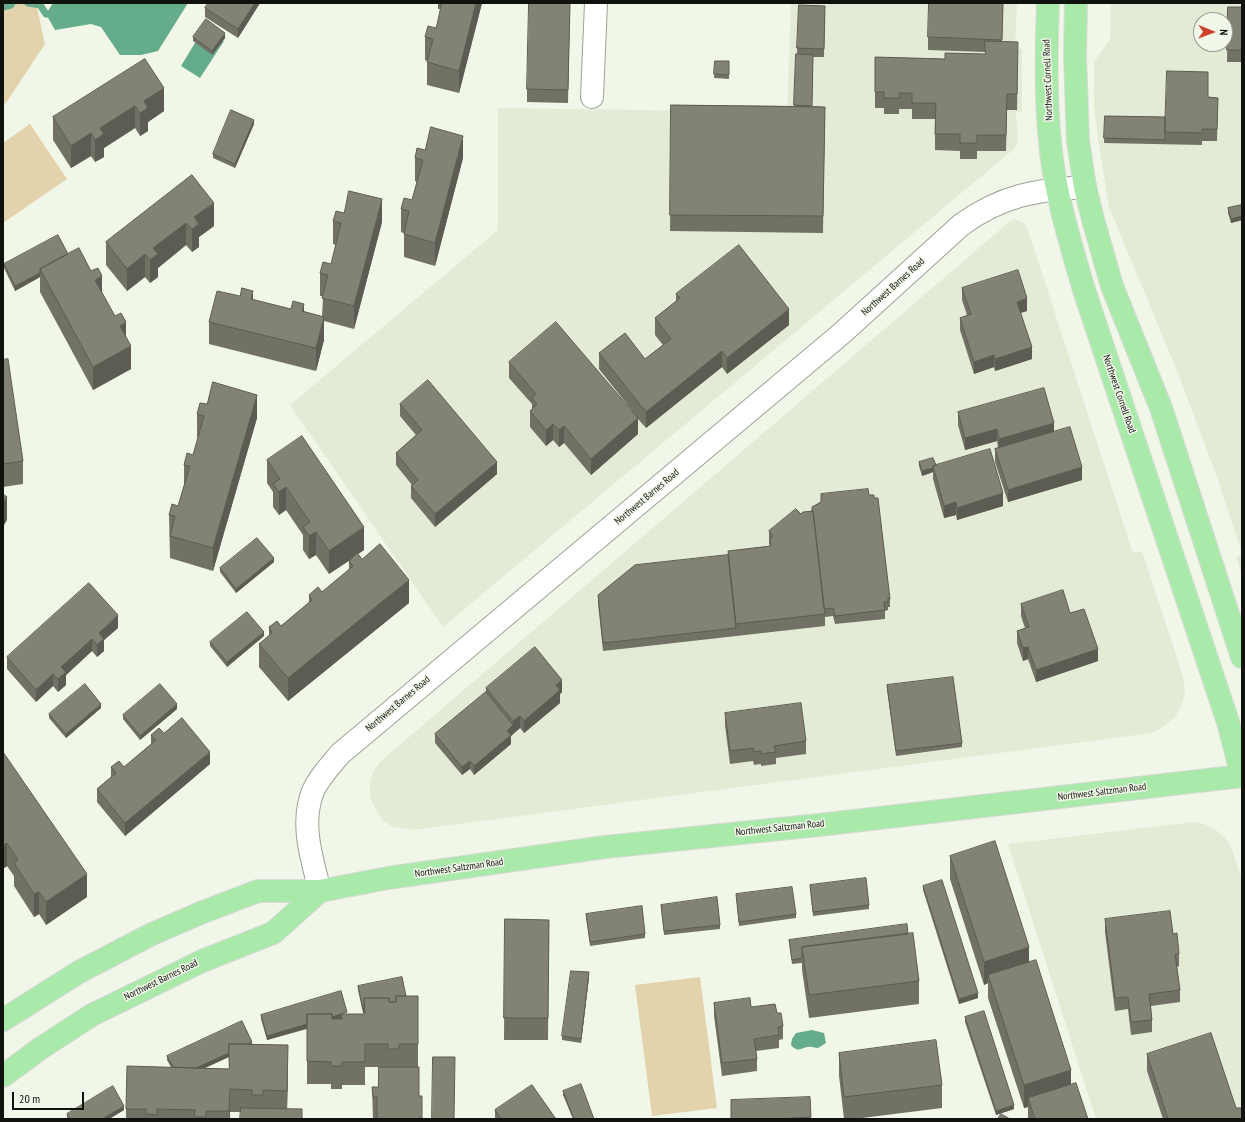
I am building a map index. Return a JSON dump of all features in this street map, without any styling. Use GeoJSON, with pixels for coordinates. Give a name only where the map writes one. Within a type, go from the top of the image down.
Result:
{"type":"FeatureCollection","features":[{"type":"Feature","properties":{"kind":"main road","name":"Northwest Cornell Road"},"geometry":{"type":"LineString","coordinates":[[1048,3],[1047,94],[1050,142],[1057,188],[1084,290],[1228,722],[1242,776]]}},
{"type":"Feature","properties":{"kind":"main road"},"geometry":{"type":"LineString","coordinates":[[1076,3],[1076,118],[1085,187],[1112,286],[1161,408],[1242,657]]}},
{"type":"Feature","properties":{"kind":"main road"},"geometry":{"type":"LineString","coordinates":[[1145,472],[1178,461]]}},
{"type":"Feature","properties":{"kind":"main road","name":"Northwest Saltzman Road"},"geometry":{"type":"LineString","coordinates":[[320,891],[388,878],[605,847],[826,824],[1242,776]]}},
{"type":"Feature","properties":{"kind":"main road"},"geometry":{"type":"LineString","coordinates":[[3,1020],[78,972],[152,934],[203,912],[258,891],[320,891]]}},
{"type":"Feature","properties":{"kind":"main road","name":"Northwest Barnes Road"},"geometry":{"type":"LineString","coordinates":[[3,1076],[41,1048],[92,1014],[202,961],[273,933],[320,891]]}},
{"type":"Feature","properties":{"kind":"street"},"geometry":{"type":"LineString","coordinates":[[592,97],[596,3]]}},
{"type":"Feature","properties":{"kind":"street","name":"Northwest Barnes Road"},"geometry":{"type":"LineString","coordinates":[[320,891],[308,847],[307,824],[309,806],[313,791],[323,775],[340,754],[841,334],[961,225],[980,211],[1010,198],[1030,192],[1057,188],[1085,187]]}},
{"type":"Feature","properties":{"kind":"shaded area"},"geometry":{"type":"Polygon","coordinates":[[[3,3],[36,3],[45,44],[6,103],[3,104],[3,3]]]}},
{"type":"Feature","properties":{"kind":"shaded area"},"geometry":{"type":"Polygon","coordinates":[[[53,3],[188,3],[158,51],[141,55],[120,55],[101,27],[91,24],[55,30],[46,14],[53,3]]]}},
{"type":"Feature","properties":{"kind":"shaded area"},"geometry":{"type":"Polygon","coordinates":[[[791,3],[1017,3],[1015,49],[1022,49],[1022,112],[1016,112],[1017,144],[1014,149],[443,627],[290,405],[498,230],[498,108],[787,112],[791,3]]]}},
{"type":"Feature","properties":{"kind":"shaded area"},"geometry":{"type":"Polygon","coordinates":[[[1111,3],[1242,3],[1242,554],[1216,474],[1177,371],[1109,207],[1094,106],[1094,62],[1110,39],[1111,3]]]}},
{"type":"Feature","properties":{"kind":"shaded area"},"geometry":{"type":"Polygon","coordinates":[[[204,28],[224,41],[200,78],[181,66],[204,28]]]}},
{"type":"Feature","properties":{"kind":"shaded area"},"geometry":{"type":"Polygon","coordinates":[[[30,124],[67,179],[3,223],[3,143],[30,124]]]}},
{"type":"Feature","properties":{"kind":"shaded area"},"geometry":{"type":"Polygon","coordinates":[[[1015,219],[1022,222],[1027,227],[1133,553],[1142,551],[1183,676],[1185,692],[1182,705],[1175,717],[1152,733],[413,830],[393,827],[383,820],[376,811],[370,797],[370,783],[373,772],[380,762],[1009,222],[1015,219]]]}},
{"type":"Feature","properties":{"kind":"shaded area"},"geometry":{"type":"Polygon","coordinates":[[[1242,554],[1242,576],[1236,557],[1242,554]]]}},
{"type":"Feature","properties":{"kind":"shaded area"},"geometry":{"type":"Polygon","coordinates":[[[1194,822],[1204,824],[1215,829],[1225,838],[1232,849],[1242,880],[1242,1119],[1096,1119],[1008,844],[1194,822]]]}},
{"type":"Feature","properties":{"kind":"shaded area"},"geometry":{"type":"Polygon","coordinates":[[[700,977],[717,1108],[652,1116],[635,985],[700,977]]]}},
{"type":"Feature","properties":{"kind":"shaded area"},"geometry":{"type":"Polygon","coordinates":[[[812,1030],[824,1033],[826,1043],[818,1048],[809,1047],[795,1049],[791,1045],[792,1039],[796,1033],[812,1030]]]}},
{"type":"Feature","properties":{"kind":"building"},"geometry":{"type":"Polygon","coordinates":[[[208,3],[255,3],[238,29],[205,8],[208,3]]]}},
{"type":"Feature","properties":{"kind":"building"},"geometry":{"type":"Polygon","coordinates":[[[442,3],[476,3],[459,71],[427,62],[433,39],[425,37],[428,26],[436,28],[442,3]]]}},
{"type":"Feature","properties":{"kind":"building"},"geometry":{"type":"Polygon","coordinates":[[[529,3],[570,3],[568,90],[527,89],[529,3]]]}},
{"type":"Feature","properties":{"kind":"building"},"geometry":{"type":"Polygon","coordinates":[[[929,3],[1003,3],[1002,40],[928,37],[929,3]]]}},
{"type":"Feature","properties":{"kind":"building"},"geometry":{"type":"Polygon","coordinates":[[[799,5],[825,6],[824,49],[797,48],[799,5]]]}},
{"type":"Feature","properties":{"kind":"building"},"geometry":{"type":"Polygon","coordinates":[[[1228,7],[1242,7],[1242,50],[1233,50],[1233,12],[1228,12],[1228,7]]]}},
{"type":"Feature","properties":{"kind":"building"},"geometry":{"type":"Polygon","coordinates":[[[206,19],[225,33],[212,51],[193,37],[206,19]]]}},
{"type":"Feature","properties":{"kind":"building"},"geometry":{"type":"Polygon","coordinates":[[[985,41],[1018,42],[1017,94],[1007,94],[1006,135],[977,135],[977,143],[960,143],[960,134],[935,134],[936,103],[912,103],[912,93],[899,93],[899,98],[884,98],[884,92],[875,92],[875,57],[945,59],[945,53],[985,54],[985,41]]]}},
{"type":"Feature","properties":{"kind":"building"},"geometry":{"type":"Polygon","coordinates":[[[796,54],[813,55],[812,106],[794,105],[796,54]]]}},
{"type":"Feature","properties":{"kind":"building"},"geometry":{"type":"Polygon","coordinates":[[[145,59],[164,88],[144,101],[148,108],[140,113],[135,106],[100,128],[104,134],[95,140],[91,133],[71,146],[53,117],[145,59]]]}},
{"type":"Feature","properties":{"kind":"building"},"geometry":{"type":"Polygon","coordinates":[[[715,61],[729,61],[729,75],[714,74],[715,61]]]}},
{"type":"Feature","properties":{"kind":"building"},"geometry":{"type":"Polygon","coordinates":[[[1167,71],[1208,72],[1208,97],[1218,98],[1217,129],[1202,129],[1202,133],[1165,132],[1167,71]]]}},
{"type":"Feature","properties":{"kind":"building"},"geometry":{"type":"Polygon","coordinates":[[[671,105],[825,107],[823,216],[670,215],[671,105]]]}},
{"type":"Feature","properties":{"kind":"building"},"geometry":{"type":"Polygon","coordinates":[[[231,110],[254,120],[235,164],[213,154],[231,110]]]}},
{"type":"Feature","properties":{"kind":"building"},"geometry":{"type":"Polygon","coordinates":[[[1105,116],[1165,117],[1165,140],[1104,138],[1105,116]]]}},
{"type":"Feature","properties":{"kind":"building"},"geometry":{"type":"Polygon","coordinates":[[[431,127],[463,136],[435,243],[404,234],[409,211],[401,209],[404,198],[412,200],[423,160],[415,158],[417,148],[425,150],[431,127]]]}},
{"type":"Feature","properties":{"kind":"building"},"geometry":{"type":"Polygon","coordinates":[[[192,175],[214,203],[194,217],[199,224],[192,229],[186,223],[153,248],[158,254],[150,260],[145,254],[127,269],[106,242],[192,175]]]}},
{"type":"Feature","properties":{"kind":"building"},"geometry":{"type":"Polygon","coordinates":[[[349,191],[382,199],[354,306],[322,298],[328,275],[320,273],[323,262],[331,264],[341,223],[333,221],[336,211],[344,213],[349,191]]]}},
{"type":"Feature","properties":{"kind":"building"},"geometry":{"type":"Polygon","coordinates":[[[1242,205],[1242,216],[1231,219],[1228,208],[1242,205]]]}},
{"type":"Feature","properties":{"kind":"building"},"geometry":{"type":"Polygon","coordinates":[[[58,235],[68,254],[40,269],[40,273],[15,286],[4,264],[58,235]]]}},
{"type":"Feature","properties":{"kind":"building"},"geometry":{"type":"Polygon","coordinates":[[[739,245],[789,309],[727,358],[722,351],[646,412],[599,353],[625,333],[645,359],[671,339],[655,318],[680,298],[676,294],[739,245]]]}},
{"type":"Feature","properties":{"kind":"building"},"geometry":{"type":"Polygon","coordinates":[[[79,248],[91,271],[98,268],[102,276],[95,280],[115,316],[121,313],[126,322],[120,326],[131,346],[93,367],[40,269],[79,248]]]}},
{"type":"Feature","properties":{"kind":"building"},"geometry":{"type":"Polygon","coordinates":[[[1018,270],[1027,298],[1017,302],[1032,347],[995,359],[994,355],[974,362],[960,318],[971,314],[962,288],[1018,270]]]}},
{"type":"Feature","properties":{"kind":"building"},"geometry":{"type":"Polygon","coordinates":[[[242,288],[253,291],[251,299],[291,309],[293,301],[304,304],[302,311],[324,317],[316,348],[209,322],[217,291],[240,296],[242,288]]]}},
{"type":"Feature","properties":{"kind":"building"},"geometry":{"type":"Polygon","coordinates":[[[556,322],[638,418],[591,459],[564,426],[559,430],[553,424],[546,430],[530,411],[537,404],[532,398],[536,394],[509,362],[556,322]]]}},
{"type":"Feature","properties":{"kind":"building"},"geometry":{"type":"Polygon","coordinates":[[[8,359],[23,461],[3,464],[3,360],[8,359]]]}},
{"type":"Feature","properties":{"kind":"building"},"geometry":{"type":"Polygon","coordinates":[[[428,380],[497,462],[435,514],[411,486],[418,480],[396,453],[422,430],[400,404],[428,380]]]}},
{"type":"Feature","properties":{"kind":"building"},"geometry":{"type":"Polygon","coordinates":[[[213,382],[257,395],[213,548],[170,536],[175,516],[169,515],[172,504],[178,506],[190,466],[184,465],[187,453],[193,455],[204,416],[197,414],[200,403],[207,404],[213,382]]]}},
{"type":"Feature","properties":{"kind":"building"},"geometry":{"type":"Polygon","coordinates":[[[1044,388],[1054,423],[999,439],[997,429],[965,438],[958,412],[1044,388]]]}},
{"type":"Feature","properties":{"kind":"building"},"geometry":{"type":"Polygon","coordinates":[[[1070,427],[1082,467],[1008,490],[995,449],[1070,427]]]}},
{"type":"Feature","properties":{"kind":"building"},"geometry":{"type":"Polygon","coordinates":[[[302,436],[364,527],[329,551],[316,532],[309,536],[303,527],[310,522],[286,487],[279,492],[273,484],[280,479],[267,460],[302,436]]]}},
{"type":"Feature","properties":{"kind":"building"},"geometry":{"type":"Polygon","coordinates":[[[990,449],[1003,493],[957,508],[956,502],[944,506],[933,466],[990,449]]]}},
{"type":"Feature","properties":{"kind":"building"},"geometry":{"type":"Polygon","coordinates":[[[933,458],[936,465],[933,466],[933,468],[922,471],[919,462],[933,458]]]}},
{"type":"Feature","properties":{"kind":"building"},"geometry":{"type":"Polygon","coordinates":[[[868,489],[869,495],[874,495],[874,498],[878,498],[890,599],[888,598],[888,602],[884,602],[885,610],[835,616],[833,608],[824,609],[812,507],[821,502],[821,494],[868,489]]]}},
{"type":"Feature","properties":{"kind":"building"},"geometry":{"type":"Polygon","coordinates":[[[3,494],[7,497],[3,504],[3,494]]]}},
{"type":"Feature","properties":{"kind":"building"},"geometry":{"type":"Polygon","coordinates":[[[796,509],[801,514],[803,512],[813,511],[825,614],[736,624],[728,551],[771,546],[770,539],[773,536],[769,531],[796,509]]]}},
{"type":"Feature","properties":{"kind":"building"},"geometry":{"type":"Polygon","coordinates":[[[257,538],[274,558],[236,589],[220,568],[257,538]]]}},
{"type":"Feature","properties":{"kind":"building"},"geometry":{"type":"Polygon","coordinates":[[[380,544],[409,580],[288,678],[259,644],[272,633],[269,627],[277,621],[281,626],[312,600],[309,595],[318,587],[322,592],[353,566],[349,561],[357,553],[362,559],[380,544]]]}},
{"type":"Feature","properties":{"kind":"building"},"geometry":{"type":"Polygon","coordinates":[[[728,555],[736,628],[603,643],[598,595],[635,565],[728,555]]]}},
{"type":"Feature","properties":{"kind":"building"},"geometry":{"type":"Polygon","coordinates":[[[89,583],[118,615],[99,633],[104,639],[97,645],[92,639],[61,667],[66,672],[58,679],[53,674],[36,690],[7,657],[89,583]]]}},
{"type":"Feature","properties":{"kind":"building"},"geometry":{"type":"Polygon","coordinates":[[[1063,590],[1070,613],[1084,609],[1098,649],[1036,670],[1028,647],[1023,648],[1017,631],[1029,627],[1021,604],[1063,590]]]}},
{"type":"Feature","properties":{"kind":"building"},"geometry":{"type":"Polygon","coordinates":[[[247,612],[264,632],[227,662],[210,642],[247,612]]]}},
{"type":"Feature","properties":{"kind":"building"},"geometry":{"type":"Polygon","coordinates":[[[535,647],[562,680],[556,685],[560,690],[524,721],[520,716],[513,721],[486,688],[535,647]]]}},
{"type":"Feature","properties":{"kind":"building"},"geometry":{"type":"Polygon","coordinates":[[[953,677],[962,743],[896,751],[887,685],[953,677]]]}},
{"type":"Feature","properties":{"kind":"building"},"geometry":{"type":"Polygon","coordinates":[[[85,684],[101,704],[66,734],[49,714],[85,684]]]}},
{"type":"Feature","properties":{"kind":"building"},"geometry":{"type":"Polygon","coordinates":[[[160,684],[177,704],[140,736],[123,715],[160,684]]]}},
{"type":"Feature","properties":{"kind":"building"},"geometry":{"type":"Polygon","coordinates":[[[486,692],[513,725],[507,731],[511,735],[474,766],[470,761],[462,767],[435,734],[486,692]]]}},
{"type":"Feature","properties":{"kind":"building"},"geometry":{"type":"Polygon","coordinates":[[[801,703],[806,741],[774,746],[776,752],[761,754],[761,751],[754,752],[753,748],[730,751],[725,713],[801,703]]]}},
{"type":"Feature","properties":{"kind":"building"},"geometry":{"type":"Polygon","coordinates":[[[182,718],[210,752],[125,823],[97,789],[116,773],[111,767],[119,761],[124,767],[156,740],[151,735],[159,728],[164,733],[182,718]]]}},
{"type":"Feature","properties":{"kind":"building"},"geometry":{"type":"Polygon","coordinates":[[[3,752],[87,874],[46,902],[39,892],[34,894],[14,863],[18,860],[7,843],[3,846],[3,752]]]}},
{"type":"Feature","properties":{"kind":"building"},"geometry":{"type":"Polygon","coordinates":[[[995,841],[1029,947],[984,962],[950,856],[995,841]]]}},
{"type":"Feature","properties":{"kind":"building"},"geometry":{"type":"Polygon","coordinates":[[[866,878],[869,905],[813,912],[810,885],[866,878]]]}},
{"type":"Feature","properties":{"kind":"building"},"geometry":{"type":"Polygon","coordinates":[[[942,880],[978,993],[959,999],[923,886],[942,880]]]}},
{"type":"Feature","properties":{"kind":"building"},"geometry":{"type":"Polygon","coordinates":[[[792,887],[796,914],[739,922],[736,894],[792,887]]]}},
{"type":"Feature","properties":{"kind":"building"},"geometry":{"type":"Polygon","coordinates":[[[717,897],[720,925],[664,931],[661,905],[717,897]]]}},
{"type":"Feature","properties":{"kind":"building"},"geometry":{"type":"Polygon","coordinates":[[[642,906],[645,934],[590,942],[586,914],[642,906]]]}},
{"type":"Feature","properties":{"kind":"building"},"geometry":{"type":"Polygon","coordinates":[[[1170,911],[1173,934],[1177,933],[1179,954],[1175,954],[1180,990],[1149,994],[1152,1020],[1131,1022],[1128,997],[1115,998],[1105,919],[1170,911]]]}},
{"type":"Feature","properties":{"kind":"building"},"geometry":{"type":"Polygon","coordinates":[[[505,919],[549,920],[548,1018],[504,1018],[505,919]]]}},
{"type":"Feature","properties":{"kind":"building"},"geometry":{"type":"Polygon","coordinates":[[[907,924],[908,934],[802,947],[802,958],[792,960],[789,940],[907,924]]]}},
{"type":"Feature","properties":{"kind":"building"},"geometry":{"type":"Polygon","coordinates":[[[913,933],[919,981],[809,995],[802,947],[913,933]]]}},
{"type":"Feature","properties":{"kind":"building"},"geometry":{"type":"Polygon","coordinates":[[[1036,960],[1071,1070],[1024,1085],[988,975],[1036,960]]]}},
{"type":"Feature","properties":{"kind":"building"},"geometry":{"type":"Polygon","coordinates":[[[571,971],[589,972],[581,1039],[562,1036],[571,971]]]}},
{"type":"Feature","properties":{"kind":"building"},"geometry":{"type":"Polygon","coordinates":[[[402,977],[406,996],[396,996],[395,1002],[389,1002],[389,998],[364,998],[363,1009],[358,986],[402,977]]]}},
{"type":"Feature","properties":{"kind":"building"},"geometry":{"type":"Polygon","coordinates":[[[341,991],[347,1012],[332,1017],[332,1014],[307,1014],[307,1024],[267,1036],[261,1015],[341,991]]]}},
{"type":"Feature","properties":{"kind":"building"},"geometry":{"type":"Polygon","coordinates":[[[396,996],[418,996],[418,1044],[399,1044],[399,1049],[388,1049],[388,1044],[365,1044],[365,1062],[342,1062],[342,1066],[331,1066],[331,1062],[307,1061],[307,1014],[332,1014],[332,1019],[342,1019],[341,1014],[365,1014],[364,998],[389,998],[389,1002],[396,1002],[396,996]]]}},
{"type":"Feature","properties":{"kind":"building"},"geometry":{"type":"Polygon","coordinates":[[[750,998],[751,1007],[775,1004],[777,1013],[781,1013],[783,1026],[778,1027],[779,1035],[754,1039],[757,1059],[722,1063],[714,1003],[750,998]]]}},
{"type":"Feature","properties":{"kind":"building"},"geometry":{"type":"Polygon","coordinates":[[[984,1011],[1014,1105],[996,1111],[965,1017],[984,1011]]]}},
{"type":"Feature","properties":{"kind":"building"},"geometry":{"type":"Polygon","coordinates":[[[242,1021],[252,1042],[247,1044],[229,1044],[229,1053],[196,1068],[173,1067],[167,1056],[242,1021]]]}},
{"type":"Feature","properties":{"kind":"building"},"geometry":{"type":"Polygon","coordinates":[[[1211,1033],[1236,1108],[1242,1108],[1242,1119],[1168,1119],[1147,1054],[1211,1033]]]}},
{"type":"Feature","properties":{"kind":"building"},"geometry":{"type":"Polygon","coordinates":[[[936,1040],[942,1085],[844,1097],[839,1053],[936,1040]]]}},
{"type":"Feature","properties":{"kind":"building"},"geometry":{"type":"Polygon","coordinates":[[[229,1044],[288,1045],[287,1091],[263,1090],[263,1095],[252,1095],[252,1090],[230,1089],[229,1111],[206,1111],[206,1117],[194,1117],[195,1110],[157,1109],[157,1115],[146,1114],[146,1109],[126,1109],[127,1066],[229,1069],[229,1044]]]}},
{"type":"Feature","properties":{"kind":"building"},"geometry":{"type":"Polygon","coordinates":[[[433,1057],[455,1057],[454,1119],[432,1119],[433,1057]]]}},
{"type":"Feature","properties":{"kind":"building"},"geometry":{"type":"Polygon","coordinates":[[[379,1067],[419,1067],[419,1096],[422,1096],[422,1118],[377,1119],[377,1097],[373,1097],[372,1087],[378,1087],[379,1067]]]}},
{"type":"Feature","properties":{"kind":"building"},"geometry":{"type":"Polygon","coordinates":[[[1076,1083],[1088,1119],[1035,1119],[1028,1098],[1076,1083]]]}},
{"type":"Feature","properties":{"kind":"building"},"geometry":{"type":"Polygon","coordinates":[[[581,1084],[594,1119],[574,1119],[563,1091],[581,1084]]]}},
{"type":"Feature","properties":{"kind":"building"},"geometry":{"type":"Polygon","coordinates":[[[532,1085],[556,1119],[501,1119],[495,1110],[532,1085]]]}},
{"type":"Feature","properties":{"kind":"building"},"geometry":{"type":"Polygon","coordinates":[[[113,1086],[124,1106],[102,1119],[70,1119],[67,1114],[113,1086]]]}},
{"type":"Feature","properties":{"kind":"building"},"geometry":{"type":"Polygon","coordinates":[[[810,1097],[811,1117],[731,1119],[731,1100],[810,1097]]]}},
{"type":"Feature","properties":{"kind":"building"},"geometry":{"type":"Polygon","coordinates":[[[241,1108],[302,1109],[302,1119],[240,1119],[241,1108]]]}},
{"type":"Feature","properties":{"kind":"building"},"geometry":{"type":"Polygon","coordinates":[[[1001,1114],[1010,1119],[998,1119],[1001,1114]]]}},
{"type":"Feature","properties":{"kind":"waterway"},"geometry":{"type":"LineString","coordinates":[[3,7],[11,5],[12,3]]}},
{"type":"Feature","properties":{"kind":"waterway"},"geometry":{"type":"LineString","coordinates":[[28,3],[40,5],[46,14],[54,15]]}}]}
